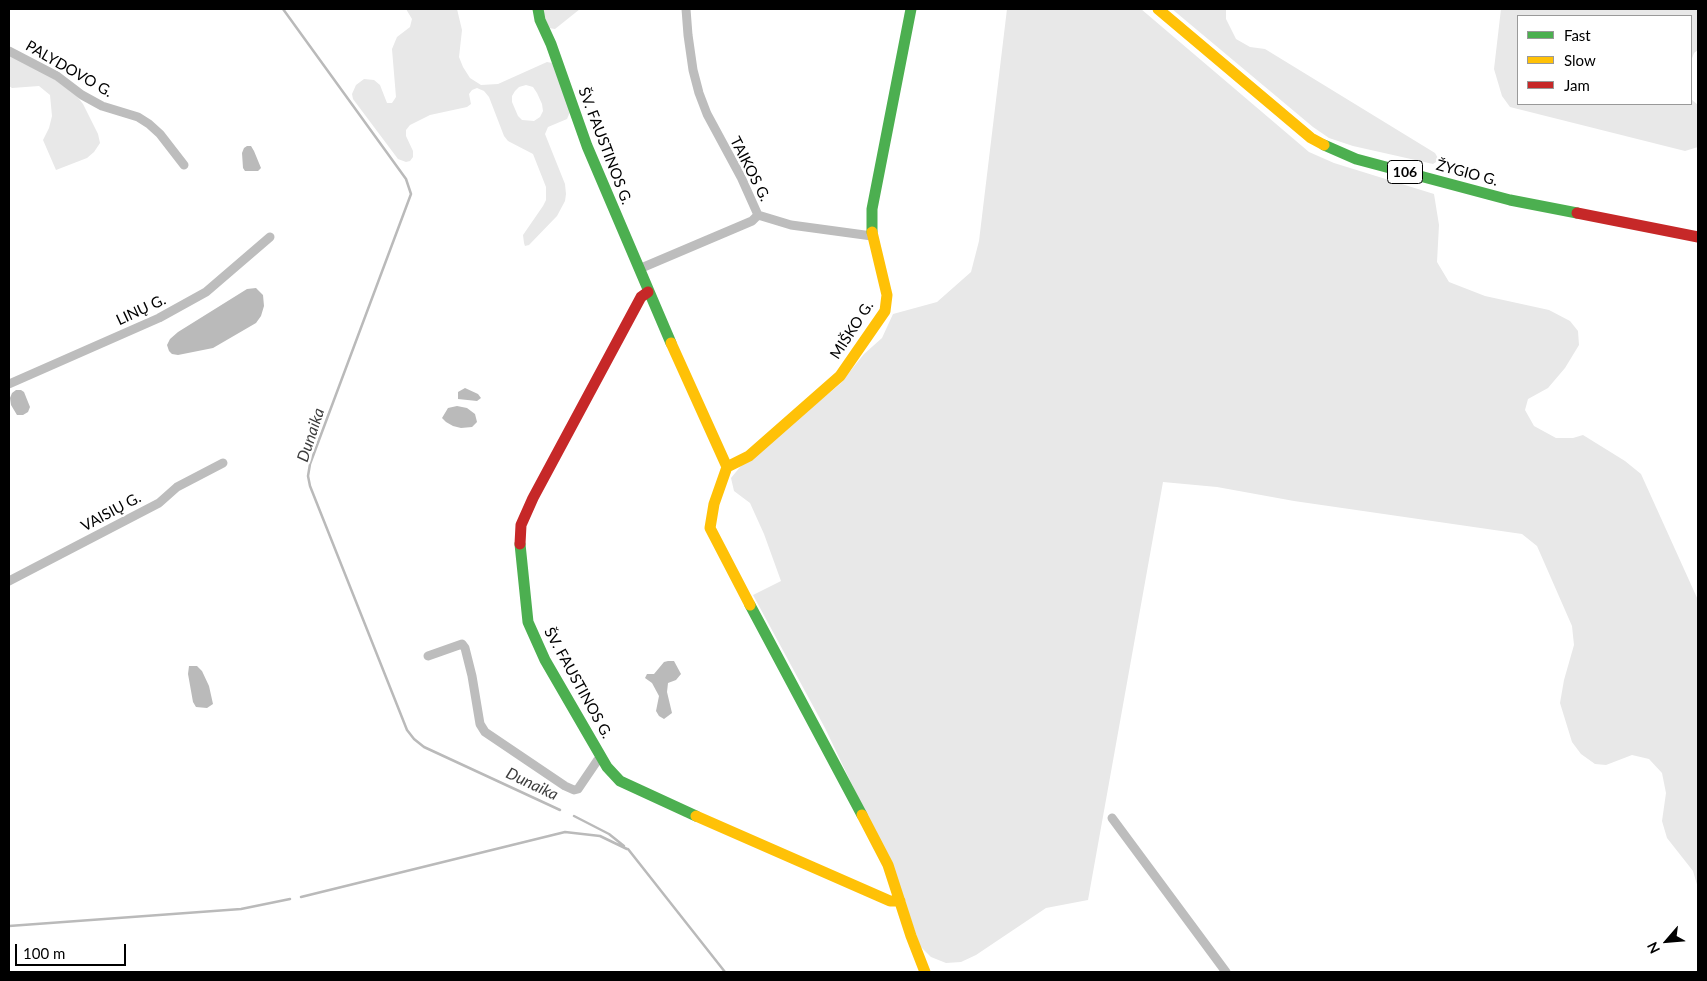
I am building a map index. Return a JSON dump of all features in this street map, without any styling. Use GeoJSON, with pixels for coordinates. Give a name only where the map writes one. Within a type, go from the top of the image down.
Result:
{"type":"FeatureCollection","features":[{"type":"Feature","properties":{"kind":"street","name":"ŠV. FAUSTINOS G."},"geometry":{"type":"LineString","coordinates":[[538,9],[542,25],[551,44],[587,146],[648,292],[727,467]]}},
{"type":"Feature","properties":{"kind":"street","name":"TAIKOS G."},"geometry":{"type":"LineString","coordinates":[[639,269],[752,222],[758,214],[741,177],[707,114],[699,93],[691,61],[686,9]]}},
{"type":"Feature","properties":{"kind":"street","name":"MIŠKO G."},"geometry":{"type":"LineString","coordinates":[[727,467],[749,456],[840,376],[886,312],[886,295],[872,236],[872,209],[911,9]]}},
{"type":"Feature","properties":{"kind":"street","name":"ŽYGIO G."},"geometry":{"type":"LineString","coordinates":[[1158,9],[1311,138],[1337,152],[1356,159],[1510,200],[1698,237]]}},
{"type":"Feature","properties":{"kind":"street","name":"PALYDOVO G."},"geometry":{"type":"LineString","coordinates":[[9,51],[57,76],[82,95],[102,106],[138,117],[149,124],[160,134],[184,165]]}},
{"type":"Feature","properties":{"kind":"street"},"geometry":{"type":"LineString","coordinates":[[758,214],[791,225],[872,236]]}},
{"type":"Feature","properties":{"kind":"street","name":"LINŲ G."},"geometry":{"type":"LineString","coordinates":[[9,384],[159,318],[206,292],[270,237]]}},
{"type":"Feature","properties":{"kind":"street","name":"ŠV. FAUSTINOS G."},"geometry":{"type":"LineString","coordinates":[[648,292],[641,297],[533,498],[521,525],[520,547],[528,622],[545,660],[601,757],[620,781],[890,901],[900,901]]}},
{"type":"Feature","properties":{"kind":"street","name":"VAISIŲ G."},"geometry":{"type":"LineString","coordinates":[[9,581],[159,503],[177,487],[223,462]]}},
{"type":"Feature","properties":{"kind":"street"},"geometry":{"type":"LineString","coordinates":[[727,467],[714,504],[710,528],[888,866],[925,972]]}},
{"type":"Feature","properties":{"kind":"street"},"geometry":{"type":"LineString","coordinates":[[428,656],[462,644],[465,648],[472,676],[480,724],[486,732],[565,786],[574,790],[578,789],[601,757]]}},
{"type":"Feature","properties":{"kind":"street"},"geometry":{"type":"LineString","coordinates":[[1112,818],[1226,972]]}},
{"type":"Feature","properties":{"kind":"shaded area"},"geometry":{"type":"Polygon","coordinates":[[[406,9],[457,9],[462,30],[459,57],[470,78],[481,85],[498,84],[547,62],[552,63],[570,112],[567,119],[548,127],[545,134],[565,184],[566,194],[565,201],[557,216],[529,245],[525,246],[523,235],[546,200],[546,187],[533,154],[508,141],[504,136],[489,97],[484,91],[477,88],[472,90],[469,94],[471,104],[467,107],[430,115],[410,125],[406,130],[406,136],[413,151],[413,157],[410,161],[406,162],[398,159],[353,99],[352,94],[356,85],[364,79],[374,80],[380,85],[387,103],[392,103],[396,97],[392,49],[397,37],[410,27],[412,19],[406,9]],[[526,85],[519,87],[512,96],[512,102],[518,116],[522,120],[534,121],[540,117],[543,111],[542,104],[533,87],[526,85]]]}},
{"type":"Feature","properties":{"kind":"shaded area"},"geometry":{"type":"Polygon","coordinates":[[[542,9],[580,9],[555,29],[549,28],[542,9]]]}},
{"type":"Feature","properties":{"kind":"shaded area"},"geometry":{"type":"Polygon","coordinates":[[[1007,9],[1141,9],[1309,152],[1334,163],[1434,194],[1439,225],[1437,262],[1449,282],[1485,296],[1549,310],[1570,321],[1578,331],[1579,345],[1565,368],[1548,388],[1528,399],[1525,410],[1534,426],[1556,438],[1573,438],[1583,435],[1625,461],[1641,474],[1698,600],[1698,888],[1693,871],[1667,838],[1662,821],[1666,793],[1662,773],[1649,759],[1632,755],[1606,765],[1595,764],[1581,754],[1572,742],[1560,703],[1564,680],[1574,645],[1572,626],[1537,546],[1522,534],[1294,501],[1217,487],[1163,482],[1088,900],[1046,908],[976,955],[961,962],[946,963],[931,957],[920,946],[898,881],[825,728],[753,595],[781,581],[764,534],[750,503],[734,491],[731,478],[740,467],[840,384],[864,354],[882,338],[893,314],[937,302],[971,272],[979,241],[1007,9]]]}},
{"type":"Feature","properties":{"kind":"shaded area"},"geometry":{"type":"Polygon","coordinates":[[[1172,9],[1226,9],[1226,19],[1236,39],[1250,47],[1265,49],[1435,153],[1439,160],[1433,164],[1353,146],[1329,138],[1313,127],[1172,9]]]}},
{"type":"Feature","properties":{"kind":"shaded area"},"geometry":{"type":"Polygon","coordinates":[[[1501,9],[1698,9],[1698,50],[1692,58],[1692,15],[1517,15],[1517,105],[1692,105],[1692,100],[1698,105],[1698,147],[1685,151],[1510,107],[1502,96],[1494,69],[1501,9]]]}},
{"type":"Feature","properties":{"kind":"shaded area"},"geometry":{"type":"Polygon","coordinates":[[[9,54],[54,79],[76,95],[83,104],[98,134],[100,143],[87,158],[56,170],[43,140],[52,116],[50,95],[39,86],[12,88],[9,86],[9,54]]]}},
{"type":"Feature","properties":{"kind":"shaded area"},"geometry":{"type":"Polygon","coordinates":[[[247,146],[251,146],[254,151],[261,168],[258,171],[245,171],[243,168],[242,153],[247,146]]]}},
{"type":"Feature","properties":{"kind":"shaded area"},"geometry":{"type":"Polygon","coordinates":[[[256,288],[263,295],[264,306],[261,316],[256,323],[213,348],[178,355],[172,354],[169,351],[167,345],[170,339],[178,332],[247,289],[256,288]]]}},
{"type":"Feature","properties":{"kind":"shaded area"},"geometry":{"type":"Polygon","coordinates":[[[465,388],[478,394],[481,398],[477,401],[458,399],[458,392],[465,388]]]}},
{"type":"Feature","properties":{"kind":"shaded area"},"geometry":{"type":"Polygon","coordinates":[[[16,390],[24,392],[30,407],[28,412],[23,415],[17,415],[11,405],[10,398],[16,390]]]}},
{"type":"Feature","properties":{"kind":"shaded area"},"geometry":{"type":"Polygon","coordinates":[[[457,406],[467,408],[475,414],[477,422],[472,427],[461,428],[453,426],[442,418],[448,408],[457,406]]]}},
{"type":"Feature","properties":{"kind":"shaded area"},"geometry":{"type":"Polygon","coordinates":[[[674,661],[681,674],[676,680],[668,683],[667,692],[672,713],[664,719],[656,711],[659,696],[652,683],[645,678],[647,674],[654,674],[664,662],[674,661]]]}},
{"type":"Feature","properties":{"kind":"shaded area"},"geometry":{"type":"Polygon","coordinates":[[[189,666],[197,666],[202,671],[209,686],[213,704],[207,708],[196,707],[193,702],[188,674],[189,666]]]}},
{"type":"Feature","properties":{"kind":"waterway","name":"Dunaika"},"geometry":{"type":"LineString","coordinates":[[283,9],[406,179],[411,194],[310,464],[308,476],[310,486],[407,730],[424,747],[560,810]]}},
{"type":"Feature","properties":{"kind":"waterway","name":"Dunaika"},"geometry":{"type":"LineString","coordinates":[[574,816],[609,834],[624,846]]}},
{"type":"Feature","properties":{"kind":"waterway"},"geometry":{"type":"LineString","coordinates":[[301,897],[565,832],[600,836],[627,849]]}},
{"type":"Feature","properties":{"kind":"waterway","name":"Dunaika"},"geometry":{"type":"LineString","coordinates":[[628,849],[725,972]]}},
{"type":"Feature","properties":{"kind":"waterway"},"geometry":{"type":"LineString","coordinates":[[9,926],[241,909],[290,899]]}},
{"type":"Feature","properties":{"kind":"traffic: fast"},"geometry":{"type":"LineString","coordinates":[[538,9],[540,20],[551,44],[587,146],[671,343]]}},
{"type":"Feature","properties":{"kind":"traffic: fast"},"geometry":{"type":"LineString","coordinates":[[872,232],[872,209],[911,9]]}},
{"type":"Feature","properties":{"kind":"traffic: fast"},"geometry":{"type":"LineString","coordinates":[[1324,145],[1356,159],[1510,200],[1577,213]]}},
{"type":"Feature","properties":{"kind":"traffic: fast"},"geometry":{"type":"LineString","coordinates":[[520,544],[528,622],[545,660],[607,767],[620,781],[696,816]]}},
{"type":"Feature","properties":{"kind":"traffic: fast"},"geometry":{"type":"LineString","coordinates":[[750,605],[862,815]]}},
{"type":"Feature","properties":{"kind":"traffic: slow"},"geometry":{"type":"LineString","coordinates":[[1158,9],[1311,138],[1324,145]]}},
{"type":"Feature","properties":{"kind":"traffic: slow"},"geometry":{"type":"LineString","coordinates":[[727,467],[749,456],[840,376],[885,311],[887,295],[872,232]]}},
{"type":"Feature","properties":{"kind":"traffic: slow"},"geometry":{"type":"LineString","coordinates":[[671,343],[727,467],[714,504],[710,528],[750,605]]}},
{"type":"Feature","properties":{"kind":"traffic: slow"},"geometry":{"type":"LineString","coordinates":[[862,815],[888,865],[925,972]]}},
{"type":"Feature","properties":{"kind":"traffic: slow"},"geometry":{"type":"LineString","coordinates":[[696,816],[890,901],[900,901]]}},
{"type":"Feature","properties":{"kind":"traffic: jam"},"geometry":{"type":"LineString","coordinates":[[1577,213],[1698,237]]}},
{"type":"Feature","properties":{"kind":"traffic: jam"},"geometry":{"type":"LineString","coordinates":[[520,544],[521,525],[533,498],[641,297],[648,292]]}}]}
